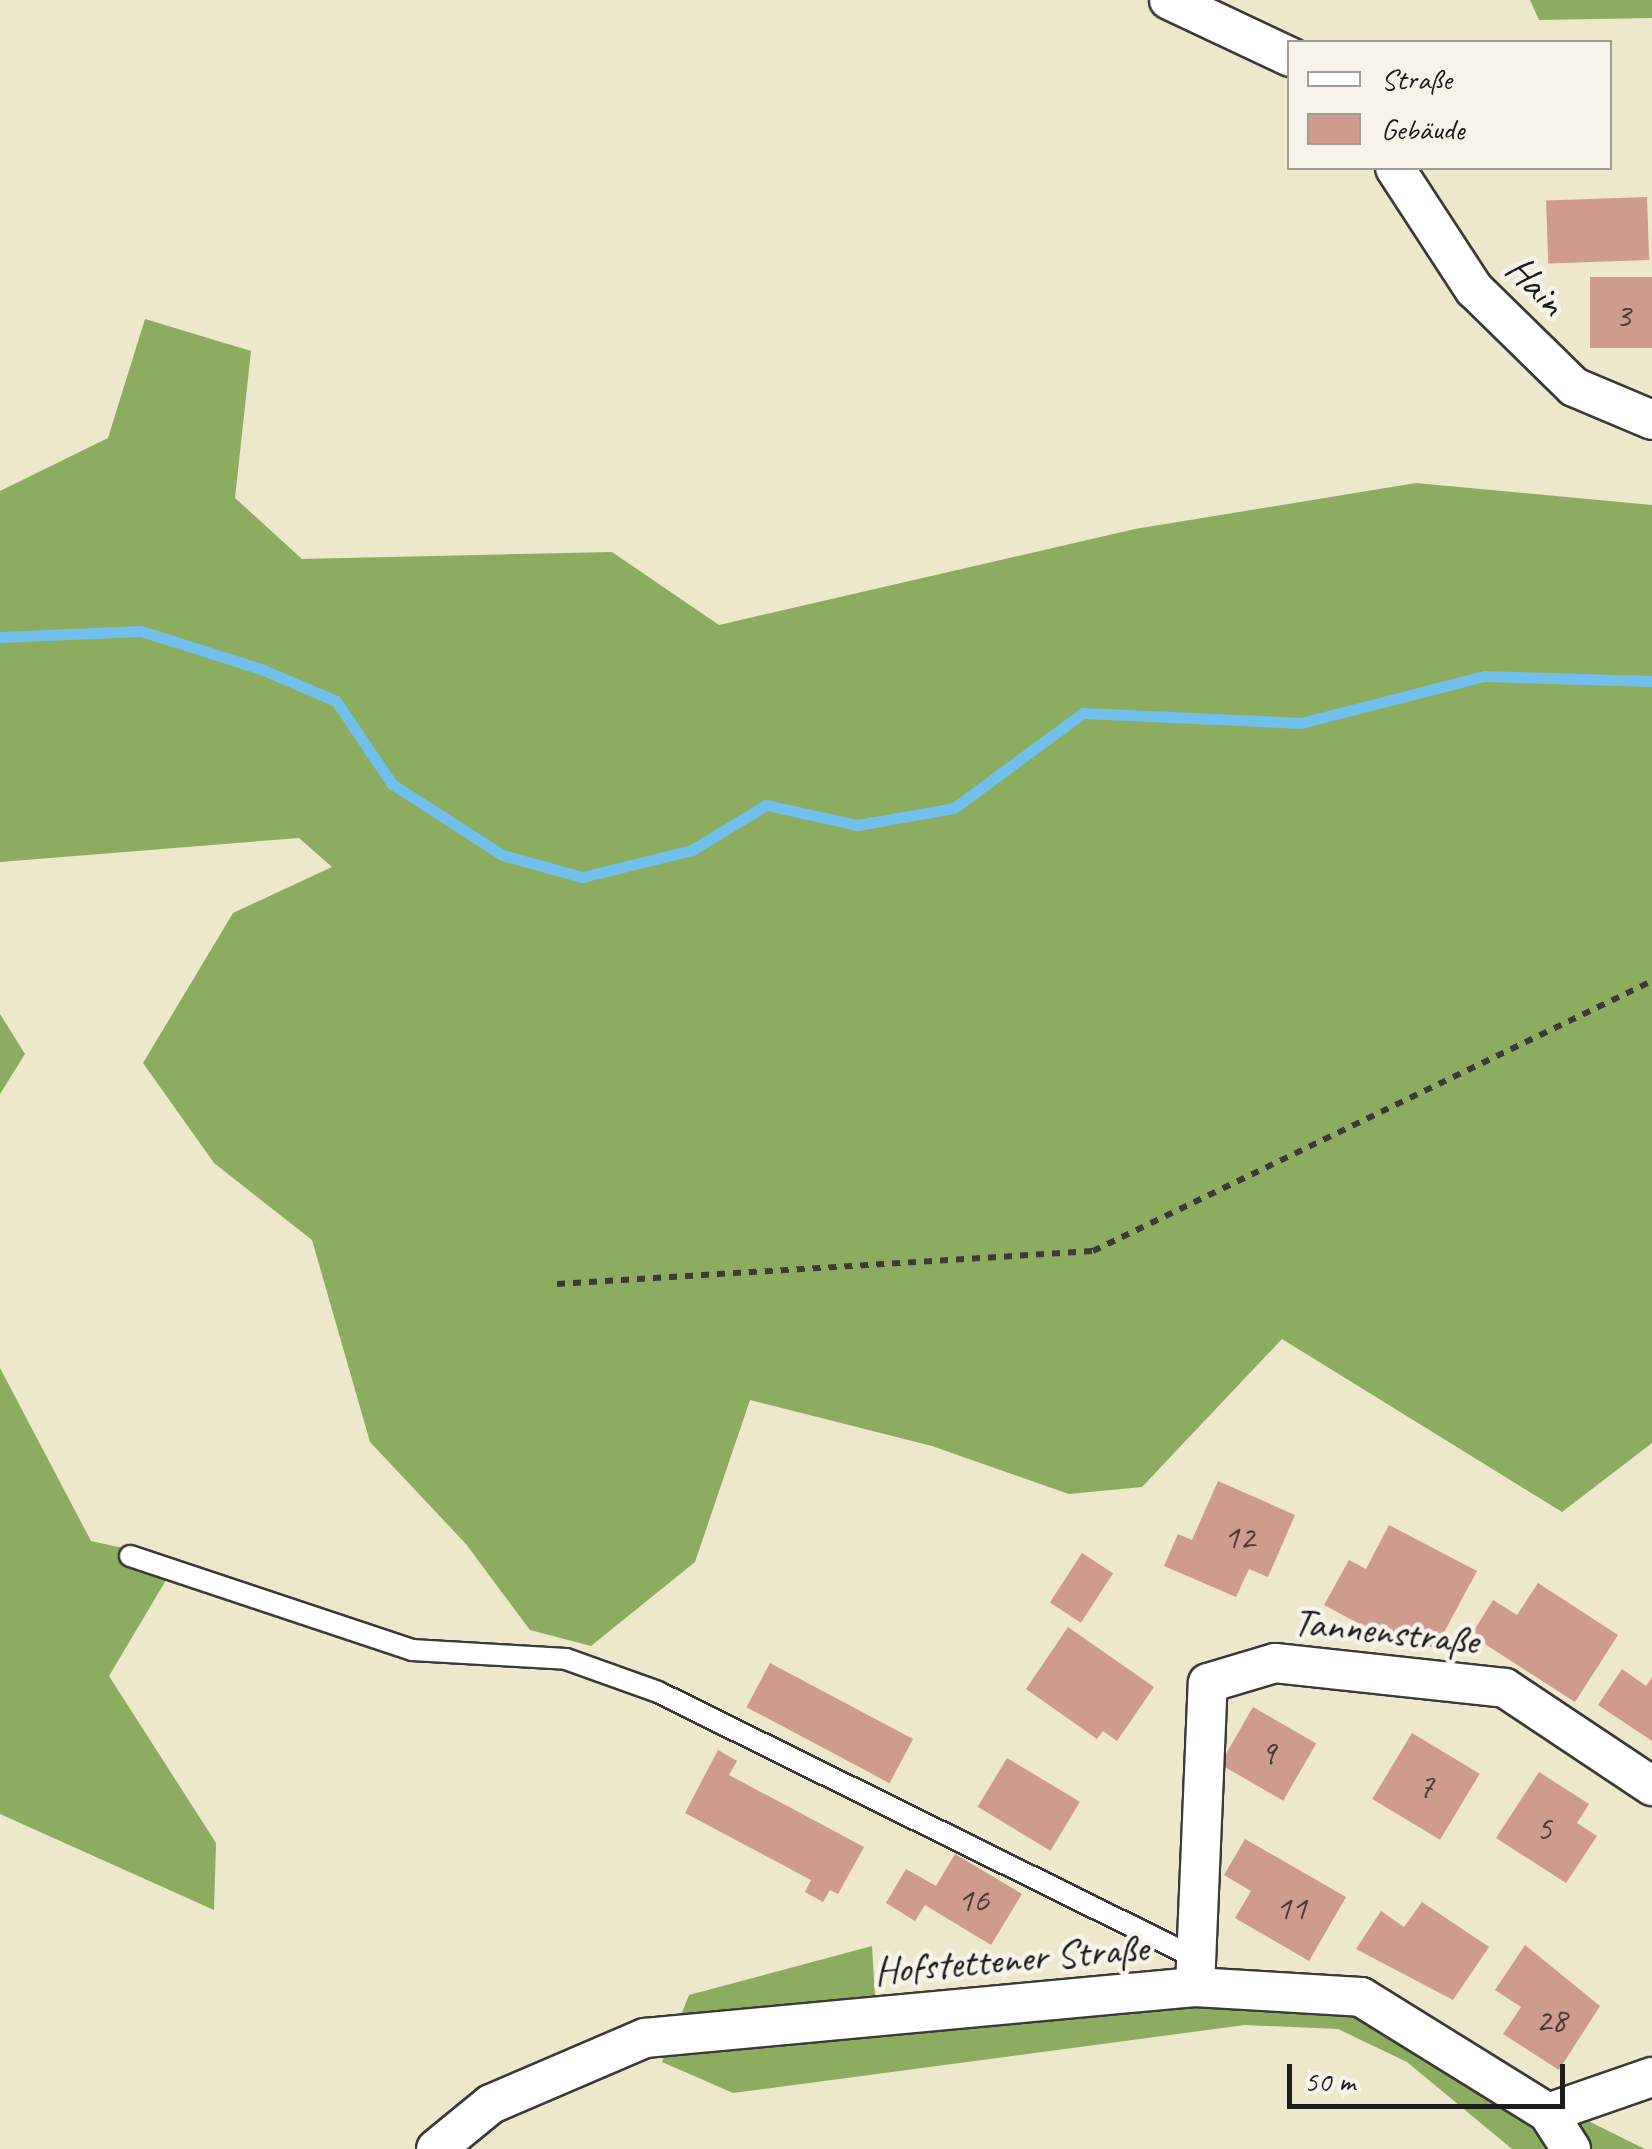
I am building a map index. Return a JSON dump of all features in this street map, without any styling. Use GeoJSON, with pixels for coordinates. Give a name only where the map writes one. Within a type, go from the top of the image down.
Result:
{"type":"FeatureCollection","features":[{"type":"Feature","properties":{"kind":"street"},"geometry":{"type":"LineString","coordinates":[[1169,0],[1287,56]]}},
{"type":"Feature","properties":{"kind":"street","name":"Hain"},"geometry":{"type":"LineString","coordinates":[[1396,170],[1474,289],[1574,386],[1652,420]]}},
{"type":"Feature","properties":{"kind":"street","name":"Tannenstraße"},"geometry":{"type":"LineString","coordinates":[[1197,1973],[1208,1682],[1275,1663],[1505,1688],[1652,1786]]}},
{"type":"Feature","properties":{"kind":"street","name":"Hofstettener Straße"},"geometry":{"type":"LineString","coordinates":[[436,2149],[491,2104],[646,2038],[1197,1973],[1360,1997],[1548,2112],[1571,2149]]}},
{"type":"Feature","properties":{"kind":"street"},"geometry":{"type":"LineString","coordinates":[[1548,2112],[1652,2077]]}},
{"type":"Feature","properties":{"kind":"lane"},"geometry":{"type":"LineString","coordinates":[[130,1556],[412,1650],[566,1660],[658,1692],[1197,1973]]}},
{"type":"Feature","properties":{"kind":"path"},"geometry":{"type":"LineString","coordinates":[[557,1284],[1092,1251],[1652,981]]}},
{"type":"Feature","properties":{"kind":"green space"},"geometry":{"type":"Polygon","coordinates":[[[1530,0],[1652,0],[1652,18],[1539,20],[1530,0]]]}},
{"type":"Feature","properties":{"kind":"green space"},"geometry":{"type":"Polygon","coordinates":[[[145,319],[251,351],[235,498],[302,559],[612,552],[719,625],[1135,529],[1416,483],[1652,505],[1652,1443],[1562,1512],[1282,1339],[1142,1487],[1069,1494],[932,1446],[750,1400],[695,1562],[591,1646],[530,1630],[466,1544],[370,1442],[312,1240],[214,1163],[143,1063],[233,913],[332,867],[299,838],[0,862],[0,491],[108,438],[145,319]]]}},
{"type":"Feature","properties":{"kind":"green space"},"geometry":{"type":"Polygon","coordinates":[[[0,1014],[25,1054],[0,1094],[0,1014]]]}},
{"type":"Feature","properties":{"kind":"green space"},"geometry":{"type":"Polygon","coordinates":[[[0,1368],[91,1541],[178,1560],[109,1676],[216,1843],[214,1910],[0,1814],[0,1368]]]}},
{"type":"Feature","properties":{"kind":"green space"},"geometry":{"type":"Polygon","coordinates":[[[872,1946],[877,2028],[1198,1996],[1356,2006],[1645,2149],[1512,2149],[1407,2062],[1338,2029],[1245,2025],[733,2093],[662,2062],[689,1995],[872,1946]]]}},
{"type":"Feature","properties":{"kind":"building"},"geometry":{"type":"Polygon","coordinates":[[[1647,197],[1649,260],[1548,263],[1546,201],[1647,197]]]}},
{"type":"Feature","properties":{"kind":"building"},"geometry":{"type":"Polygon","coordinates":[[[1590,277],[1652,277],[1652,348],[1590,348],[1590,277]]]}},
{"type":"Feature","properties":{"kind":"building"},"geometry":{"type":"Polygon","coordinates":[[[1218,1481],[1295,1515],[1268,1577],[1249,1569],[1236,1597],[1164,1566],[1178,1534],[1192,1540],[1218,1481]]]}},
{"type":"Feature","properties":{"kind":"building"},"geometry":{"type":"Polygon","coordinates":[[[1389,1525],[1477,1571],[1435,1649],[1405,1633],[1399,1645],[1324,1605],[1349,1560],[1366,1569],[1389,1525]]]}},
{"type":"Feature","properties":{"kind":"building"},"geometry":{"type":"Polygon","coordinates":[[[1082,1553],[1113,1573],[1081,1623],[1050,1602],[1082,1553]]]}},
{"type":"Feature","properties":{"kind":"building"},"geometry":{"type":"Polygon","coordinates":[[[1538,1583],[1618,1635],[1575,1702],[1471,1635],[1493,1600],[1517,1615],[1538,1583]]]}},
{"type":"Feature","properties":{"kind":"building"},"geometry":{"type":"Polygon","coordinates":[[[1068,1627],[1154,1687],[1117,1741],[1103,1731],[1097,1739],[1026,1689],[1068,1627]]]}},
{"type":"Feature","properties":{"kind":"building"},"geometry":{"type":"Polygon","coordinates":[[[770,1663],[913,1739],[890,1783],[747,1707],[770,1663]]]}},
{"type":"Feature","properties":{"kind":"building"},"geometry":{"type":"Polygon","coordinates":[[[1622,1669],[1646,1686],[1652,1677],[1652,1741],[1598,1705],[1622,1669]]]}},
{"type":"Feature","properties":{"kind":"building"},"geometry":{"type":"Polygon","coordinates":[[[1253,1707],[1316,1743],[1283,1801],[1220,1764],[1253,1707]]]}},
{"type":"Feature","properties":{"kind":"building"},"geometry":{"type":"Polygon","coordinates":[[[1412,1733],[1480,1774],[1440,1840],[1372,1799],[1412,1733]]]}},
{"type":"Feature","properties":{"kind":"building"},"geometry":{"type":"Polygon","coordinates":[[[718,1750],[737,1761],[729,1775],[864,1847],[838,1894],[830,1890],[823,1902],[805,1892],[811,1880],[685,1813],[718,1750]]]}},
{"type":"Feature","properties":{"kind":"building"},"geometry":{"type":"Polygon","coordinates":[[[1007,1758],[1080,1802],[1051,1851],[978,1807],[1007,1758]]]}},
{"type":"Feature","properties":{"kind":"building"},"geometry":{"type":"Polygon","coordinates":[[[1539,1772],[1589,1804],[1577,1823],[1597,1836],[1566,1883],[1496,1838],[1539,1772]]]}},
{"type":"Feature","properties":{"kind":"building"},"geometry":{"type":"Polygon","coordinates":[[[1245,1839],[1346,1897],[1309,1961],[1235,1918],[1251,1891],[1224,1875],[1245,1839]]]}},
{"type":"Feature","properties":{"kind":"building"},"geometry":{"type":"Polygon","coordinates":[[[955,1854],[1022,1894],[991,1945],[925,1905],[915,1921],[886,1903],[906,1869],[936,1886],[955,1854]]]}},
{"type":"Feature","properties":{"kind":"building"},"geometry":{"type":"Polygon","coordinates":[[[1422,1902],[1489,1947],[1453,2000],[1356,1949],[1381,1911],[1404,1927],[1422,1902]]]}},
{"type":"Feature","properties":{"kind":"building"},"geometry":{"type":"Polygon","coordinates":[[[1525,1945],[1600,2006],[1559,2070],[1503,2034],[1521,2007],[1495,1990],[1525,1945]]]}},
{"type":"Feature","properties":{"kind":"waterway"},"geometry":{"type":"LineString","coordinates":[[0,637],[141,631],[261,669],[336,701],[392,784],[502,855],[582,877],[692,850],[766,805],[858,825],[954,808],[1083,713],[1301,723],[1484,676],[1652,681]]}}]}
